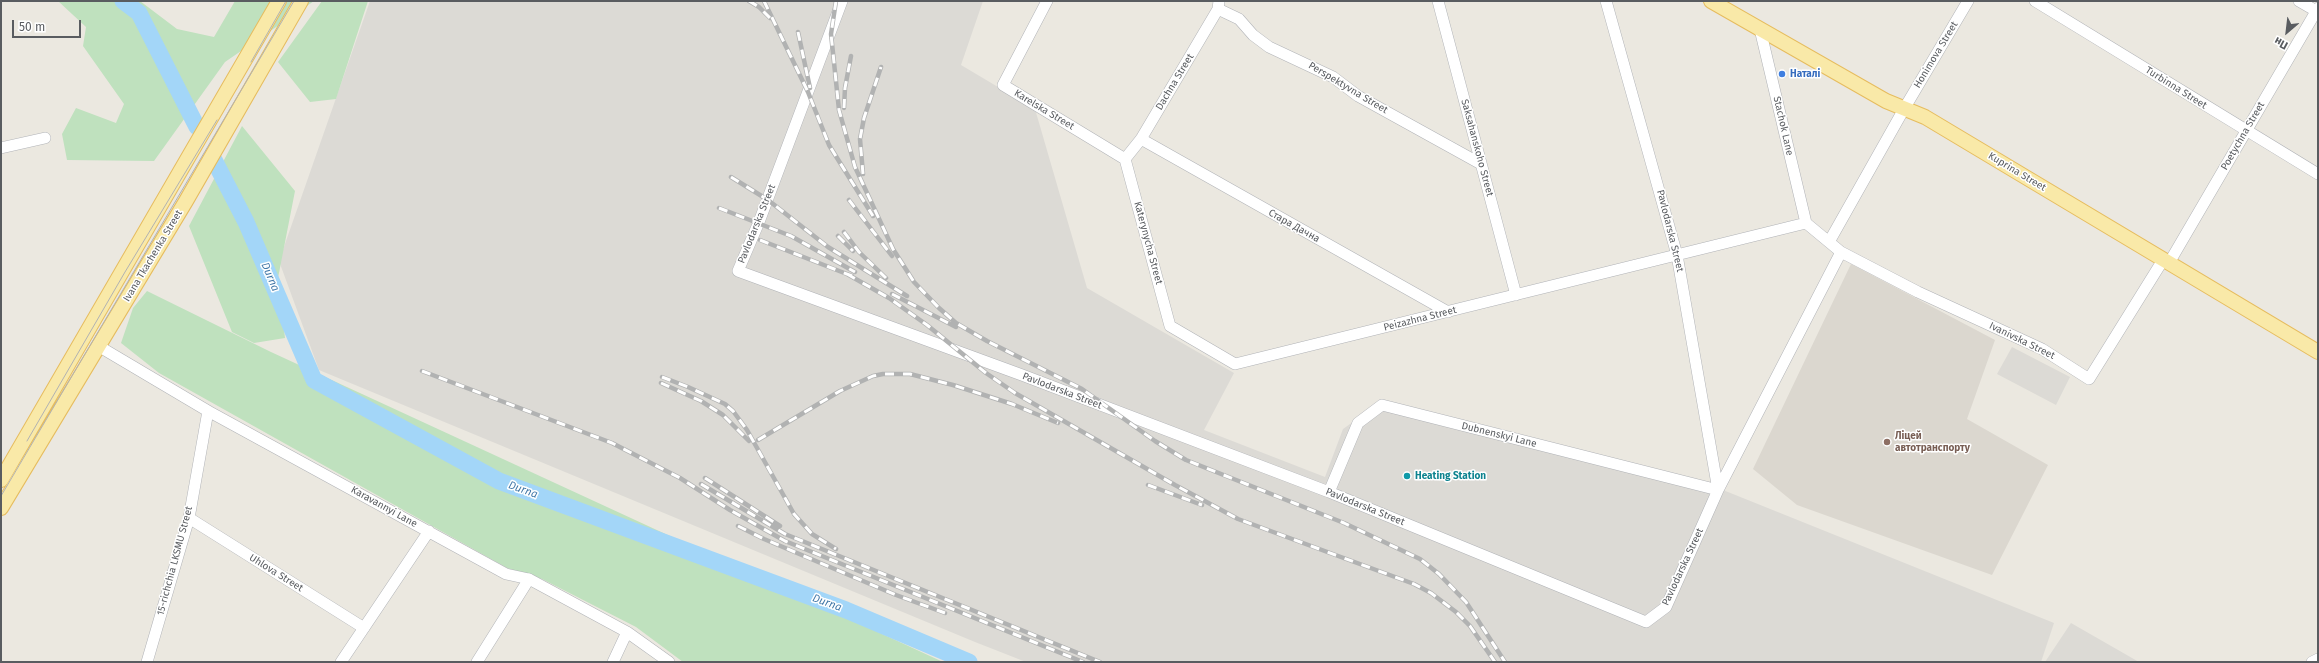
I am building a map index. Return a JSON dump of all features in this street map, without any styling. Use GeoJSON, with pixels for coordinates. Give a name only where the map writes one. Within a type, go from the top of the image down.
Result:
{"type":"FeatureCollection","features":[{"type":"Feature","properties":{"kind":"main road","name":"Ivana Tkachenka Street"},"geometry":{"type":"LineString","coordinates":[[1,480],[279,1]]}},
{"type":"Feature","properties":{"kind":"main road","name":"Ivana Tkachenka Street"},"geometry":{"type":"LineString","coordinates":[[1,508],[100,346],[301,1]]}},
{"type":"Feature","properties":{"kind":"main road","name":"Kuprina Street"},"geometry":{"type":"LineString","coordinates":[[1711,1],[1886,101],[1925,117],[2318,352]]}},
{"type":"Feature","properties":{"kind":"street","name":"Pavlodarska Street"},"geometry":{"type":"LineString","coordinates":[[842,1],[760,222],[738,270],[1029,378],[1329,492],[1646,622],[1666,607],[1718,490],[1677,255],[1606,1]]}},
{"type":"Feature","properties":{"kind":"street","name":"Karelska Street"},"geometry":{"type":"LineString","coordinates":[[1047,1],[1003,85],[1125,159]]}},
{"type":"Feature","properties":{"kind":"street","name":"Saksahanskoho Street"},"geometry":{"type":"LineString","coordinates":[[1438,1],[1516,294]]}},
{"type":"Feature","properties":{"kind":"street","name":"Honimova Street"},"geometry":{"type":"LineString","coordinates":[[1904,109],[1968,1]]}},
{"type":"Feature","properties":{"kind":"street","name":"Turbinna Street"},"geometry":{"type":"LineString","coordinates":[[2035,1],[2318,174]]}},
{"type":"Feature","properties":{"kind":"street"},"geometry":{"type":"LineString","coordinates":[[2299,1],[2317,10]]}},
{"type":"Feature","properties":{"kind":"street","name":"Dachna Street"},"geometry":{"type":"LineString","coordinates":[[1125,159],[1141,139],[1218,5]]}},
{"type":"Feature","properties":{"kind":"street","name":"Perspektyvna Street"},"geometry":{"type":"LineString","coordinates":[[1218,5],[1240,19],[1253,35],[1269,47],[1300,60],[1333,77],[1358,96],[1481,164]]}},
{"type":"Feature","properties":{"kind":"street","name":"Poetychna Street"},"geometry":{"type":"LineString","coordinates":[[2166,262],[2246,131],[2317,10]]}},
{"type":"Feature","properties":{"kind":"street","name":"Stachok Lane"},"geometry":{"type":"LineString","coordinates":[[1760,29],[1806,223]]}},
{"type":"Feature","properties":{"kind":"street"},"geometry":{"type":"LineString","coordinates":[[1829,242],[1904,109]]}},
{"type":"Feature","properties":{"kind":"street"},"geometry":{"type":"LineString","coordinates":[[1,148],[45,138]]}},
{"type":"Feature","properties":{"kind":"street","name":"Стара Дачна"},"geometry":{"type":"LineString","coordinates":[[1141,139],[1448,312]]}},
{"type":"Feature","properties":{"kind":"street","name":"Katerynycha Street"},"geometry":{"type":"LineString","coordinates":[[1125,159],[1170,326]]}},
{"type":"Feature","properties":{"kind":"street"},"geometry":{"type":"LineString","coordinates":[[1677,255],[1806,223]]}},
{"type":"Feature","properties":{"kind":"street","name":"Ivanivska Street"},"geometry":{"type":"LineString","coordinates":[[1806,223],[1841,252],[1918,292],[2042,349],[2089,379],[2166,262]]}},
{"type":"Feature","properties":{"kind":"street"},"geometry":{"type":"LineString","coordinates":[[1718,490],[1841,252]]}},
{"type":"Feature","properties":{"kind":"street","name":"Peizazhna Street"},"geometry":{"type":"LineString","coordinates":[[1170,326],[1235,364],[1677,255]]}},
{"type":"Feature","properties":{"kind":"street","name":"Karavannyi Lane"},"geometry":{"type":"LineString","coordinates":[[100,346],[208,411],[506,574],[529,579],[627,632],[669,662]]}},
{"type":"Feature","properties":{"kind":"street","name":"Dubnenskyi Lane"},"geometry":{"type":"LineString","coordinates":[[1329,492],[1358,423],[1382,405],[1718,490]]}},
{"type":"Feature","properties":{"kind":"street","name":"15-richchia LKSMU Street"},"geometry":{"type":"LineString","coordinates":[[147,662],[188,518],[208,411]]}},
{"type":"Feature","properties":{"kind":"street","name":"Uhlova Street"},"geometry":{"type":"LineString","coordinates":[[188,518],[364,628]]}},
{"type":"Feature","properties":{"kind":"street"},"geometry":{"type":"LineString","coordinates":[[341,662],[429,531]]}},
{"type":"Feature","properties":{"kind":"street"},"geometry":{"type":"LineString","coordinates":[[477,662],[529,579]]}},
{"type":"Feature","properties":{"kind":"street"},"geometry":{"type":"LineString","coordinates":[[613,662],[627,632]]}},
{"type":"Feature","properties":{"kind":"street"},"geometry":{"type":"LineString","coordinates":[[2312,662],[2318,659]]}},
{"type":"Feature","properties":{"kind":"shaded area"},"geometry":{"type":"Polygon","coordinates":[[[370,1],[983,1],[961,65],[1035,109],[1087,288],[1234,373],[1204,430],[1325,477],[1343,429],[1381,402],[1713,486],[2054,623],[2041,662],[1026,662],[975,642],[319,370],[279,261],[370,1]]]}},
{"type":"Feature","properties":{"kind":"shaded area","name":"Ліцей автотранспорту"},"geometry":{"type":"Polygon","coordinates":[[[1851,264],[1995,340],[1967,419],[2048,465],[1992,575],[1797,505],[1753,469],[1851,264]]]}},
{"type":"Feature","properties":{"kind":"shaded area"},"geometry":{"type":"Polygon","coordinates":[[[2012,347],[2070,377],[2056,405],[1997,374],[2012,347]]]}},
{"type":"Feature","properties":{"kind":"shaded area"},"geometry":{"type":"Polygon","coordinates":[[[2071,623],[2139,662],[2045,662],[2071,623]]]}},
{"type":"Feature","properties":{"kind":"green space"},"geometry":{"type":"Polygon","coordinates":[[[58,1],[140,1],[177,29],[214,37],[235,1],[314,1],[225,62],[154,161],[67,160],[62,134],[76,108],[116,123],[124,104],[83,46],[86,27],[58,1]]]}},
{"type":"Feature","properties":{"kind":"green space"},"geometry":{"type":"Polygon","coordinates":[[[322,1],[368,1],[336,99],[310,102],[278,62],[322,1]]]}},
{"type":"Feature","properties":{"kind":"green space"},"geometry":{"type":"Polygon","coordinates":[[[242,126],[295,191],[278,278],[285,338],[254,343],[232,332],[189,226],[242,126]]]}},
{"type":"Feature","properties":{"kind":"green space"},"geometry":{"type":"Polygon","coordinates":[[[147,291],[271,352],[943,662],[683,662],[636,627],[542,579],[507,568],[159,373],[121,343],[133,308],[147,291]]]}},
{"type":"Feature","properties":{"kind":"waterway","name":"Durna"},"geometry":{"type":"LineString","coordinates":[[123,1],[139,13],[197,127]]}},
{"type":"Feature","properties":{"kind":"waterway","name":"Durna"},"geometry":{"type":"LineString","coordinates":[[214,160],[246,222],[314,380],[499,481],[846,610],[969,662]]}},
{"type":"Feature","properties":{"kind":"tram line"},"geometry":{"type":"LineString","coordinates":[[251,62],[286,1]]}},
{"type":"Feature","properties":{"kind":"tram line"},"geometry":{"type":"LineString","coordinates":[[1,496],[294,1]]}},
{"type":"Feature","properties":{"kind":"tram line"},"geometry":{"type":"LineString","coordinates":[[27,441],[125,272],[217,120]]}},
{"type":"Feature","properties":{"kind":"railway"},"geometry":{"type":"LineString","coordinates":[[749,1],[759,7],[770,18]]}},
{"type":"Feature","properties":{"kind":"railway"},"geometry":{"type":"LineString","coordinates":[[764,1],[808,92],[829,145],[873,216]]}},
{"type":"Feature","properties":{"kind":"railway"},"geometry":{"type":"LineString","coordinates":[[836,1],[831,34],[839,110],[855,167],[893,249],[914,282],[939,308],[956,323],[987,341],[1082,389],[1155,441],[1186,460],[1344,523],[1420,559],[1439,574],[1466,602],[1505,662]]}},
{"type":"Feature","properties":{"kind":"railway"},"geometry":{"type":"LineString","coordinates":[[798,32],[810,88]]}},
{"type":"Feature","properties":{"kind":"railway"},"geometry":{"type":"LineString","coordinates":[[844,108],[845,88],[851,56]]}},
{"type":"Feature","properties":{"kind":"railway"},"geometry":{"type":"LineString","coordinates":[[863,174],[860,139],[864,118],[881,67]]}},
{"type":"Feature","properties":{"kind":"railway"},"geometry":{"type":"LineString","coordinates":[[731,177],[768,200],[828,247],[907,296]]}},
{"type":"Feature","properties":{"kind":"railway"},"geometry":{"type":"LineString","coordinates":[[849,200],[892,256]]}},
{"type":"Feature","properties":{"kind":"railway"},"geometry":{"type":"LineString","coordinates":[[719,208],[791,236],[855,272]]}},
{"type":"Feature","properties":{"kind":"railway"},"geometry":{"type":"LineString","coordinates":[[844,232],[859,252],[886,278]]}},
{"type":"Feature","properties":{"kind":"railway"},"geometry":{"type":"LineString","coordinates":[[838,236],[853,251]]}},
{"type":"Feature","properties":{"kind":"railway"},"geometry":{"type":"LineString","coordinates":[[760,240],[852,276]]}},
{"type":"Feature","properties":{"kind":"railway"},"geometry":{"type":"LineString","coordinates":[[847,274],[889,298],[927,325],[986,373],[1015,393],[1175,485],[1238,519],[1414,584],[1431,593],[1456,612],[1470,626],[1495,662]]}},
{"type":"Feature","properties":{"kind":"railway"},"geometry":{"type":"LineString","coordinates":[[892,294],[956,327]]}},
{"type":"Feature","properties":{"kind":"railway"},"geometry":{"type":"LineString","coordinates":[[422,371],[612,443],[680,478],[730,510],[785,541],[1083,662]]}},
{"type":"Feature","properties":{"kind":"railway"},"geometry":{"type":"LineString","coordinates":[[758,440],[840,391],[873,376],[883,374],[910,374],[953,385],[1012,404],[1058,423]]}},
{"type":"Feature","properties":{"kind":"railway"},"geometry":{"type":"LineString","coordinates":[[662,377],[725,404],[733,411],[747,430],[794,514],[812,534],[836,549]]}},
{"type":"Feature","properties":{"kind":"railway"},"geometry":{"type":"LineString","coordinates":[[661,383],[701,401],[723,415],[749,441]]}},
{"type":"Feature","properties":{"kind":"railway"},"geometry":{"type":"LineString","coordinates":[[705,478],[780,526]]}},
{"type":"Feature","properties":{"kind":"railway"},"geometry":{"type":"LineString","coordinates":[[701,484],[785,534],[1100,662]]}},
{"type":"Feature","properties":{"kind":"railway"},"geometry":{"type":"LineString","coordinates":[[1148,485],[1202,505]]}},
{"type":"Feature","properties":{"kind":"railway"},"geometry":{"type":"LineString","coordinates":[[738,526],[764,539],[896,595],[945,613]]}},
{"type":"Feature","properties":{"kind":"place","name":"Наталі"},"geometry":{"type":"Point","coordinates":[1782,74]}},
{"type":"Feature","properties":{"kind":"place","name":"Ліцей автотранспорту"},"geometry":{"type":"Point","coordinates":[1887,442]}},
{"type":"Feature","properties":{"kind":"place","name":"Heating Station"},"geometry":{"type":"Point","coordinates":[1407,476]}}]}
